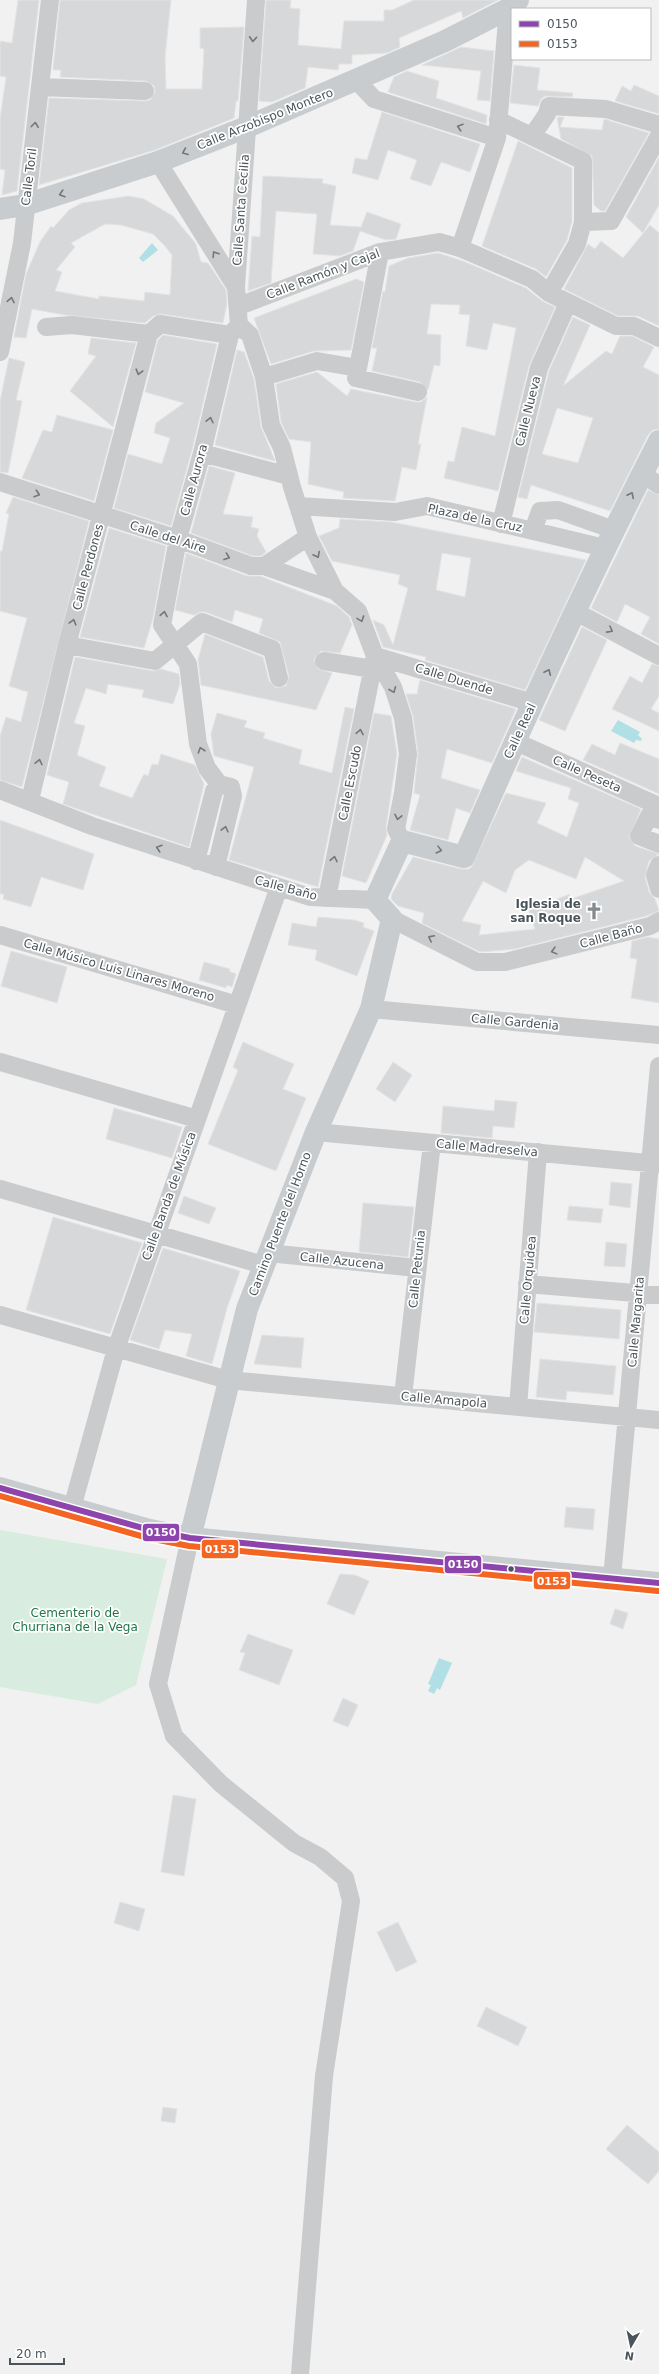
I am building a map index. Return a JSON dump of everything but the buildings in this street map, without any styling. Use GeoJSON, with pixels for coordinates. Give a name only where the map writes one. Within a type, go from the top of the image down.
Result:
{"type":"FeatureCollection","features":[{"type":"Feature","properties":{"kind":"street","name":"Calle Toril"},"geometry":{"type":"LineString","coordinates":[[0,352],[22,243],[25,205],[50,0]]}},
{"type":"Feature","properties":{"kind":"street","name":"Calle Santa Cecilia"},"geometry":{"type":"LineString","coordinates":[[234,330],[239,306],[236,287],[256,0]]}},
{"type":"Feature","properties":{"kind":"street","name":"Calle Arzobispo Montero"},"geometry":{"type":"LineString","coordinates":[[0,210],[25,205],[158,162],[247,127],[357,81],[445,41],[513,4]]}},
{"type":"Feature","properties":{"kind":"street"},"geometry":{"type":"LineString","coordinates":[[460,248],[497,138],[507,35],[511,14]]}},
{"type":"Feature","properties":{"kind":"street"},"geometry":{"type":"LineString","coordinates":[[357,81],[374,99],[497,138]]}},
{"type":"Feature","properties":{"kind":"street"},"geometry":{"type":"LineString","coordinates":[[40,87],[145,91]]}},
{"type":"Feature","properties":{"kind":"street"},"geometry":{"type":"LineString","coordinates":[[532,136],[547,114],[549,106],[606,109],[659,125]]}},
{"type":"Feature","properties":{"kind":"street"},"geometry":{"type":"LineString","coordinates":[[498,120],[583,161],[583,222],[577,244],[549,293]]}},
{"type":"Feature","properties":{"kind":"street"},"geometry":{"type":"LineString","coordinates":[[583,222],[611,221],[659,136]]}},
{"type":"Feature","properties":{"kind":"street"},"geometry":{"type":"LineString","coordinates":[[158,162],[236,287]]}},
{"type":"Feature","properties":{"kind":"street","name":"Calle Ramón y Cajal"},"geometry":{"type":"LineString","coordinates":[[239,306],[380,252],[439,242],[460,248],[532,279],[549,293],[616,326],[634,326],[659,338]]}},
{"type":"Feature","properties":{"kind":"street"},"geometry":{"type":"LineString","coordinates":[[380,252],[356,378],[418,392]]}},
{"type":"Feature","properties":{"kind":"street","name":"Calle Nueva"},"geometry":{"type":"LineString","coordinates":[[501,524],[539,368],[568,303]]}},
{"type":"Feature","properties":{"kind":"street"},"geometry":{"type":"LineString","coordinates":[[46,327],[72,325],[149,334],[160,324],[234,330],[250,335],[264,378],[271,425],[282,448],[308,537],[336,591],[358,611],[373,662],[393,687],[403,718],[408,754],[396,829],[402,841],[376,900]]}},
{"type":"Feature","properties":{"kind":"street","name":"Calle Aurora"},"geometry":{"type":"LineString","coordinates":[[216,867],[233,796],[231,787],[219,784],[207,768],[198,744],[188,664],[162,625],[178,539],[234,330]]}},
{"type":"Feature","properties":{"kind":"street","name":"Calle Perdones"},"geometry":{"type":"LineString","coordinates":[[30,800],[67,645],[149,334]]}},
{"type":"Feature","properties":{"kind":"street"},"geometry":{"type":"LineString","coordinates":[[264,378],[317,361],[358,368]]}},
{"type":"Feature","properties":{"kind":"street","name":"Calle Real"},"geometry":{"type":"LineString","coordinates":[[402,841],[464,857],[514,741],[610,539],[650,480],[659,441]]}},
{"type":"Feature","properties":{"kind":"street"},"geometry":{"type":"LineString","coordinates":[[202,453],[289,476]]}},
{"type":"Feature","properties":{"kind":"street","name":"Calle del Aire"},"geometry":{"type":"LineString","coordinates":[[0,482],[178,539],[250,566],[264,566],[336,591]]}},
{"type":"Feature","properties":{"kind":"street","name":"Plaza de la Cruz"},"geometry":{"type":"LineString","coordinates":[[298,506],[395,512],[427,506],[533,531],[610,539]]}},
{"type":"Feature","properties":{"kind":"street","name":"Plaza de la Cruz"},"geometry":{"type":"LineString","coordinates":[[533,531],[540,511],[558,510],[610,539]]}},
{"type":"Feature","properties":{"kind":"street"},"geometry":{"type":"LineString","coordinates":[[264,566],[308,537]]}},
{"type":"Feature","properties":{"kind":"street"},"geometry":{"type":"LineString","coordinates":[[576,612],[659,656]]}},
{"type":"Feature","properties":{"kind":"street"},"geometry":{"type":"LineString","coordinates":[[67,645],[155,661],[202,622],[272,649],[279,678]]}},
{"type":"Feature","properties":{"kind":"street"},"geometry":{"type":"LineString","coordinates":[[324,661],[373,662]]}},
{"type":"Feature","properties":{"kind":"street","name":"Calle Duende"},"geometry":{"type":"LineString","coordinates":[[373,662],[454,679],[533,703]]}},
{"type":"Feature","properties":{"kind":"street","name":"Calle Escudo"},"geometry":{"type":"LineString","coordinates":[[326,898],[373,662]]}},
{"type":"Feature","properties":{"kind":"street","name":"Calle Peseta"},"geometry":{"type":"LineString","coordinates":[[514,741],[659,806]]}},
{"type":"Feature","properties":{"kind":"street"},"geometry":{"type":"LineString","coordinates":[[196,861],[214,791],[219,784]]}},
{"type":"Feature","properties":{"kind":"street","name":"Calle Baño"},"geometry":{"type":"LineString","coordinates":[[0,790],[30,800],[92,826],[310,897],[376,900],[392,919],[477,962],[505,962],[544,954],[650,926],[659,921]]}},
{"type":"Feature","properties":{"kind":"street"},"geometry":{"type":"LineString","coordinates":[[659,820],[649,816],[639,836],[659,844]]}},
{"type":"Feature","properties":{"kind":"street"},"geometry":{"type":"LineString","coordinates":[[659,865],[655,875],[659,889]]}},
{"type":"Feature","properties":{"kind":"street","name":"Calle Banda de Música"},"geometry":{"type":"LineString","coordinates":[[72,1508],[116,1348],[278,887]]}},
{"type":"Feature","properties":{"kind":"street","name":"Camino Puente del Horno"},"geometry":{"type":"LineString","coordinates":[[190,1538],[228,1380],[247,1309],[316,1132],[371,1009],[392,919]]}},
{"type":"Feature","properties":{"kind":"street","name":"Calle Músico Luis Linares Moreno"},"geometry":{"type":"LineString","coordinates":[[0,935],[237,1005]]}},
{"type":"Feature","properties":{"kind":"street","name":"Calle Gardenia"},"geometry":{"type":"LineString","coordinates":[[371,1009],[659,1035]]}},
{"type":"Feature","properties":{"kind":"street"},"geometry":{"type":"LineString","coordinates":[[0,1062],[197,1120]]}},
{"type":"Feature","properties":{"kind":"street","name":"Calle Margarita"},"geometry":{"type":"LineString","coordinates":[[612,1578],[638,1293],[655,1163],[659,1066]]}},
{"type":"Feature","properties":{"kind":"street","name":"Calle Madreselva"},"geometry":{"type":"LineString","coordinates":[[316,1132],[655,1163]]}},
{"type":"Feature","properties":{"kind":"street","name":"Calle Petunia"},"geometry":{"type":"LineString","coordinates":[[403,1396],[432,1143]]}},
{"type":"Feature","properties":{"kind":"street","name":"Calle Orquidea"},"geometry":{"type":"LineString","coordinates":[[518,1407],[538,1152]]}},
{"type":"Feature","properties":{"kind":"street","name":"Calle Azucena"},"geometry":{"type":"LineString","coordinates":[[0,1189],[156,1234],[266,1259],[417,1268]]}},
{"type":"Feature","properties":{"kind":"street"},"geometry":{"type":"LineString","coordinates":[[528,1284],[659,1295]]}},
{"type":"Feature","properties":{"kind":"street","name":"Calle Amapola"},"geometry":{"type":"LineString","coordinates":[[0,1315],[228,1380],[659,1420]]}},
{"type":"Feature","properties":{"kind":"street"},"geometry":{"type":"LineString","coordinates":[[0,1488],[150,1530],[190,1538],[659,1583]]}},
{"type":"Feature","properties":{"kind":"street"},"geometry":{"type":"LineString","coordinates":[[190,1538],[158,1684],[174,1736],[221,1784],[294,1843],[320,1857],[345,1878],[352,1900],[324,2076],[300,2374]]}},
{"type":"Feature","properties":{"kind":"green space","name":"Cementerio de Churriana de la Vega"},"geometry":{"type":"Polygon","coordinates":[[[0,1530],[167,1559],[136,1685],[98,1704],[0,1687],[0,1530]]]}},
{"type":"Feature","properties":{"kind":"water"},"geometry":{"type":"Polygon","coordinates":[[[152,243],[158,250],[143,262],[139,258],[152,243]]]}},
{"type":"Feature","properties":{"kind":"water"},"geometry":{"type":"Polygon","coordinates":[[[618,720],[640,732],[638,735],[642,739],[641,741],[636,740],[634,743],[611,731],[618,720]]]}},
{"type":"Feature","properties":{"kind":"water"},"geometry":{"type":"Polygon","coordinates":[[[439,1658],[452,1663],[440,1690],[437,1688],[434,1694],[428,1691],[431,1685],[428,1684],[439,1658]]]}},
{"type":"Feature","properties":{"kind":"transit line","name":"0150"},"geometry":{"type":"LineString","coordinates":[[0,1488],[150,1530],[190,1538],[659,1583]]}},
{"type":"Feature","properties":{"kind":"transit line","name":"0153"},"geometry":{"type":"LineString","coordinates":[[0,1496],[148,1538],[189,1546],[658,1591]]}},
{"type":"Feature","properties":{"kind":"place","name":"Iglesia de san Roque"},"geometry":{"type":"Point","coordinates":[594,911]}}]}
